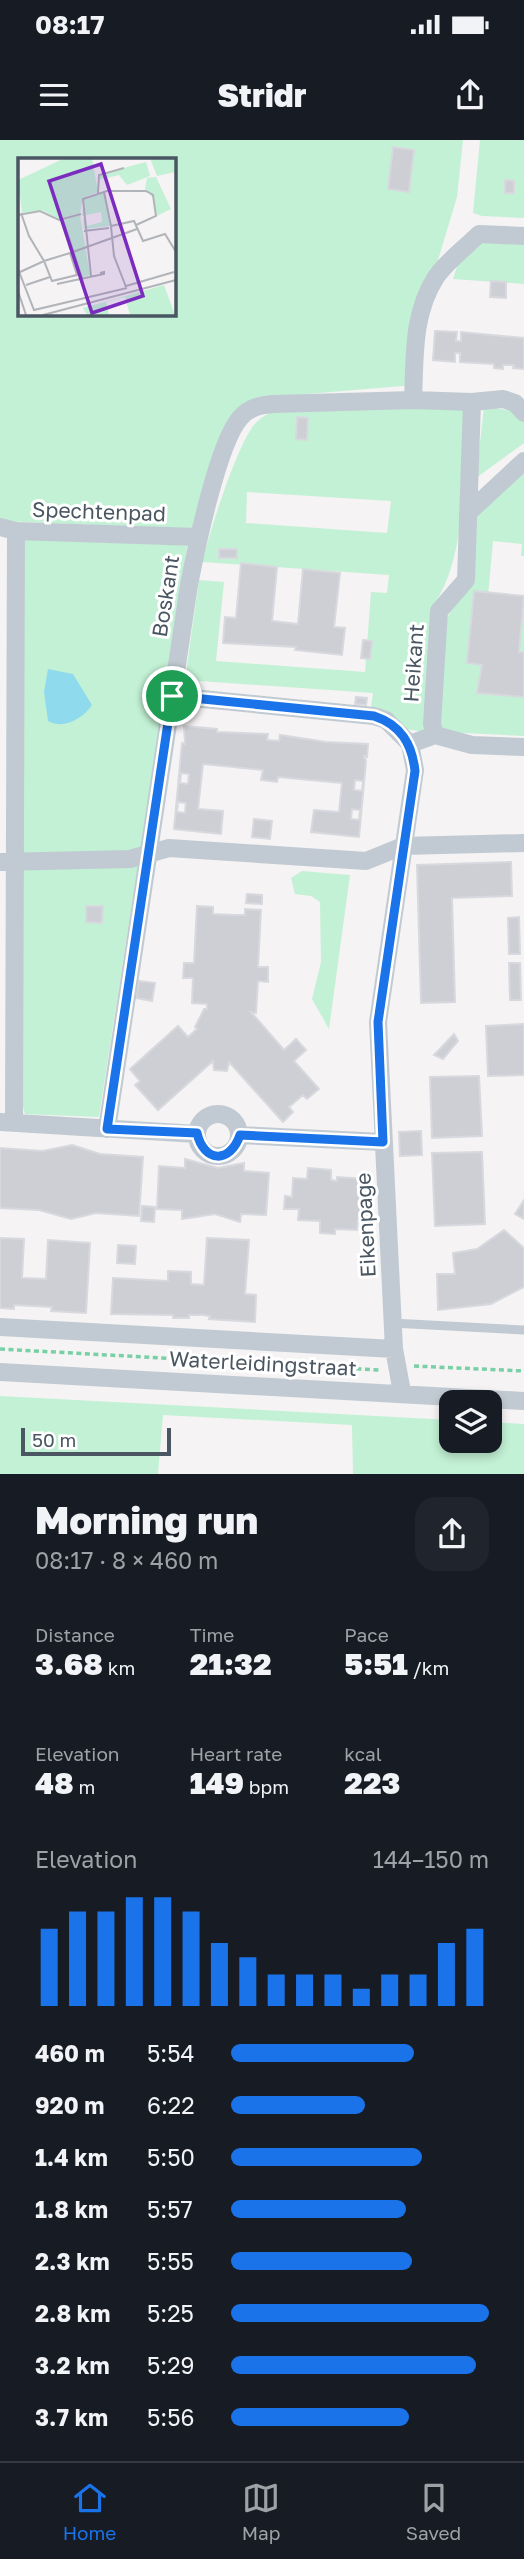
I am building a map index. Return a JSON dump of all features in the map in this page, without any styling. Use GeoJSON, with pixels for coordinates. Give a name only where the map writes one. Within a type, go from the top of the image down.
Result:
{"type":"FeatureCollection","features":[{"type":"Feature","properties":{"kind":"street"},"geometry":{"type":"LineString","coordinates":[[524,236],[479,234],[437,275],[423,301],[416,327],[413,400],[472,402],[503,399],[515,403],[524,413]]}},
{"type":"Feature","properties":{"kind":"street","name":"Boskant"},"geometry":{"type":"LineString","coordinates":[[107,1129],[198,537],[231,432],[241,416],[257,406],[413,400]]}},
{"type":"Feature","properties":{"kind":"street","name":"Heikant"},"geometry":{"type":"LineString","coordinates":[[435,735],[432,724],[439,611],[466,580],[472,402]]}},
{"type":"Feature","properties":{"kind":"street"},"geometry":{"type":"LineString","coordinates":[[468,513],[524,461]]}},
{"type":"Feature","properties":{"kind":"street"},"geometry":{"type":"LineString","coordinates":[[8,529],[7,1122],[197,1133]]}},
{"type":"Feature","properties":{"kind":"street","name":"Spechtenpad"},"geometry":{"type":"LineString","coordinates":[[8,529],[198,537]]}},
{"type":"Feature","properties":{"kind":"street"},"geometry":{"type":"LineString","coordinates":[[172,696],[374,716],[386,720],[410,744],[435,735],[472,746],[524,747]]}},
{"type":"Feature","properties":{"kind":"street","name":"Eikenpage"},"geometry":{"type":"LineString","coordinates":[[401,1392],[394,1349],[378,1022],[415,771],[410,744]]}},
{"type":"Feature","properties":{"kind":"street"},"geometry":{"type":"LineString","coordinates":[[7,861],[130,859],[169,848],[366,861],[403,846],[524,843]]}},
{"type":"Feature","properties":{"kind":"street"},"geometry":{"type":"LineString","coordinates":[[213,1115],[226,1115],[236,1123],[240,1135],[236,1149],[224,1156],[211,1155],[200,1147],[197,1133],[202,1122],[213,1115]]}},
{"type":"Feature","properties":{"kind":"street"},"geometry":{"type":"LineString","coordinates":[[240,1135],[383,1142]]}},
{"type":"Feature","properties":{"kind":"street"},"geometry":{"type":"LineString","coordinates":[[0,1327],[394,1349]]}},
{"type":"Feature","properties":{"kind":"street","name":"Waterleidingstraat"},"geometry":{"type":"LineString","coordinates":[[0,1373],[401,1392],[524,1401]]}},
{"type":"Feature","properties":{"kind":"lane"},"geometry":{"type":"LineString","coordinates":[[393,1323],[524,1330]]}},
{"type":"Feature","properties":{"kind":"green space"},"geometry":{"type":"Polygon","coordinates":[[[0,140],[463,140],[457,197],[432,280],[414,385],[259,398],[248,405],[193,529],[0,521],[0,140]]]}},
{"type":"Feature","properties":{"kind":"green space"},"geometry":{"type":"Polygon","coordinates":[[[480,140],[524,140],[524,218],[482,216],[473,213],[480,140]]]}},
{"type":"Feature","properties":{"kind":"green space"},"geometry":{"type":"Polygon","coordinates":[[[478,229],[524,231],[524,284],[453,279],[468,232],[478,229]]]}},
{"type":"Feature","properties":{"kind":"green space"},"geometry":{"type":"Polygon","coordinates":[[[470,407],[458,538],[444,586],[433,605],[424,732],[406,729],[371,707],[373,693],[185,680],[199,580],[224,582],[216,661],[365,672],[371,592],[387,593],[389,575],[202,562],[239,451],[254,425],[276,410],[470,407]],[[247,492],[246,523],[387,533],[391,501],[247,492]]]}},
{"type":"Feature","properties":{"kind":"green space"},"geometry":{"type":"Polygon","coordinates":[[[484,407],[516,411],[524,421],[524,443],[476,478],[484,407]]]}},
{"type":"Feature","properties":{"kind":"green space"},"geometry":{"type":"Polygon","coordinates":[[[524,468],[524,556],[521,556],[522,544],[493,541],[486,618],[524,612],[524,736],[445,732],[438,726],[446,620],[453,607],[475,511],[524,468]]]}},
{"type":"Feature","properties":{"kind":"green space"},"geometry":{"type":"Polygon","coordinates":[[[22,537],[188,541],[99,1117],[25,1114],[23,1107],[22,537]]]}},
{"type":"Feature","properties":{"kind":"green space"},"geometry":{"type":"Polygon","coordinates":[[[302,871],[350,875],[329,1029],[312,999],[321,962],[320,902],[311,896],[295,894],[291,878],[302,871]]]}},
{"type":"Feature","properties":{"kind":"green space"},"geometry":{"type":"Polygon","coordinates":[[[0,1396],[439,1419],[439,1453],[502,1453],[502,1423],[524,1424],[524,1474],[353,1474],[352,1425],[163,1415],[158,1474],[0,1474],[0,1396]]]}},
{"type":"Feature","properties":{"kind":"water"},"geometry":{"type":"Polygon","coordinates":[[[48,669],[73,674],[92,705],[73,721],[60,724],[48,721],[44,692],[48,669]]]}},
{"type":"Feature","properties":{"kind":"building"},"geometry":{"type":"Polygon","coordinates":[[[393,147],[414,150],[409,192],[388,189],[393,147]]]}},
{"type":"Feature","properties":{"kind":"building"},"geometry":{"type":"Polygon","coordinates":[[[505,180],[514,181],[514,193],[505,193],[505,180]]]}},
{"type":"Feature","properties":{"kind":"building"},"geometry":{"type":"Polygon","coordinates":[[[491,281],[506,282],[506,298],[490,297],[491,281]]]}},
{"type":"Feature","properties":{"kind":"building"},"geometry":{"type":"Polygon","coordinates":[[[435,331],[457,332],[456,341],[461,341],[461,332],[524,338],[524,369],[513,368],[514,365],[503,365],[503,369],[494,368],[494,364],[460,362],[460,353],[455,353],[455,362],[433,360],[435,331]]]}},
{"type":"Feature","properties":{"kind":"building"},"geometry":{"type":"Polygon","coordinates":[[[297,417],[308,418],[307,440],[296,439],[297,417]]]}},
{"type":"Feature","properties":{"kind":"building"},"geometry":{"type":"Polygon","coordinates":[[[219,549],[237,549],[237,558],[219,558],[219,549]]]}},
{"type":"Feature","properties":{"kind":"building"},"geometry":{"type":"Polygon","coordinates":[[[241,563],[277,567],[272,621],[298,624],[303,569],[340,573],[334,627],[345,628],[342,655],[295,650],[296,647],[223,643],[225,617],[236,618],[241,563]]]}},
{"type":"Feature","properties":{"kind":"building"},"geometry":{"type":"Polygon","coordinates":[[[474,591],[524,596],[519,652],[524,652],[524,697],[477,693],[482,665],[467,663],[474,591]]]}},
{"type":"Feature","properties":{"kind":"building"},"geometry":{"type":"Polygon","coordinates":[[[363,640],[372,641],[370,659],[361,658],[363,640]]]}},
{"type":"Feature","properties":{"kind":"building"},"geometry":{"type":"Polygon","coordinates":[[[356,697],[367,698],[366,705],[355,704],[356,697]]]}},
{"type":"Feature","properties":{"kind":"building"},"geometry":{"type":"Polygon","coordinates":[[[184,726],[217,729],[217,732],[268,734],[267,740],[279,741],[280,735],[326,742],[368,744],[367,757],[364,756],[366,761],[359,837],[311,832],[314,810],[339,812],[342,783],[278,777],[277,782],[261,780],[263,770],[203,764],[198,809],[223,811],[221,834],[174,829],[182,743],[185,744],[184,726]],[[181,773],[180,783],[188,784],[189,774],[181,773]],[[355,780],[354,790],[362,791],[363,781],[355,780]],[[178,802],[177,812],[185,813],[186,803],[178,802]],[[352,809],[351,819],[359,820],[360,810],[352,809]]]}},
{"type":"Feature","properties":{"kind":"building"},"geometry":{"type":"Polygon","coordinates":[[[254,819],[272,821],[270,839],[252,837],[254,819]]]}},
{"type":"Feature","properties":{"kind":"building"},"geometry":{"type":"Polygon","coordinates":[[[511,862],[512,896],[452,898],[455,1002],[421,1003],[417,865],[511,862]]]}},
{"type":"Feature","properties":{"kind":"building"},"geometry":{"type":"Polygon","coordinates":[[[247,894],[262,895],[262,904],[246,903],[247,894]]]}},
{"type":"Feature","properties":{"kind":"building"},"geometry":{"type":"Polygon","coordinates":[[[86,906],[103,906],[102,923],[86,922],[86,906]]]}},
{"type":"Feature","properties":{"kind":"building"},"geometry":{"type":"Polygon","coordinates":[[[197,906],[213,907],[213,914],[245,915],[245,909],[261,910],[258,967],[268,967],[268,982],[258,981],[256,1013],[251,1012],[284,1050],[296,1039],[306,1050],[294,1061],[319,1089],[307,1099],[303,1095],[289,1107],[293,1112],[283,1122],[229,1062],[227,1071],[214,1070],[213,1061],[158,1110],[135,1085],[140,1081],[130,1069],[178,1026],[188,1037],[197,1029],[195,1027],[204,1009],[207,1009],[207,1004],[192,1003],[193,978],[183,978],[184,963],[194,963],[197,906]]]}},
{"type":"Feature","properties":{"kind":"building"},"geometry":{"type":"Polygon","coordinates":[[[519,917],[520,954],[509,954],[508,918],[519,917]]]}},
{"type":"Feature","properties":{"kind":"building"},"geometry":{"type":"Polygon","coordinates":[[[509,963],[520,963],[521,1000],[510,1000],[509,963]]]}},
{"type":"Feature","properties":{"kind":"building"},"geometry":{"type":"Polygon","coordinates":[[[139,981],[155,983],[152,1001],[136,998],[139,981]]]}},
{"type":"Feature","properties":{"kind":"building"},"geometry":{"type":"Polygon","coordinates":[[[524,1024],[524,1075],[488,1076],[486,1026],[524,1024]]]}},
{"type":"Feature","properties":{"kind":"building"},"geometry":{"type":"Polygon","coordinates":[[[454,1034],[458,1041],[443,1059],[434,1055],[454,1034]]]}},
{"type":"Feature","properties":{"kind":"building"},"geometry":{"type":"Polygon","coordinates":[[[479,1076],[482,1136],[432,1138],[430,1077],[479,1076]]]}},
{"type":"Feature","properties":{"kind":"building"},"geometry":{"type":"Polygon","coordinates":[[[421,1131],[422,1155],[400,1156],[399,1132],[421,1131]]]}},
{"type":"Feature","properties":{"kind":"building"},"geometry":{"type":"Polygon","coordinates":[[[72,1145],[100,1154],[143,1157],[139,1216],[96,1213],[71,1219],[39,1210],[0,1208],[0,1148],[43,1151],[72,1145]]]}},
{"type":"Feature","properties":{"kind":"building"},"geometry":{"type":"Polygon","coordinates":[[[482,1152],[485,1224],[435,1226],[432,1153],[482,1152]]]}},
{"type":"Feature","properties":{"kind":"building"},"geometry":{"type":"Polygon","coordinates":[[[185,1159],[218,1168],[244,1163],[244,1171],[269,1173],[266,1215],[241,1214],[240,1222],[215,1214],[182,1219],[182,1210],[157,1209],[159,1166],[185,1168],[185,1159]]]}},
{"type":"Feature","properties":{"kind":"building"},"geometry":{"type":"Polygon","coordinates":[[[308,1168],[331,1170],[331,1180],[337,1181],[337,1177],[367,1179],[366,1201],[373,1201],[372,1220],[358,1220],[357,1230],[335,1229],[335,1234],[320,1233],[320,1221],[298,1220],[299,1209],[284,1209],[285,1196],[292,1197],[293,1178],[307,1179],[308,1168]]]}},
{"type":"Feature","properties":{"kind":"building"},"geometry":{"type":"Polygon","coordinates":[[[524,1200],[524,1219],[515,1214],[524,1200]]]}},
{"type":"Feature","properties":{"kind":"building"},"geometry":{"type":"Polygon","coordinates":[[[142,1206],[155,1207],[154,1222],[141,1221],[142,1206]]]}},
{"type":"Feature","properties":{"kind":"building"},"geometry":{"type":"Polygon","coordinates":[[[504,1230],[524,1248],[524,1287],[491,1304],[438,1310],[437,1274],[455,1274],[453,1253],[477,1249],[504,1230]]]}},
{"type":"Feature","properties":{"kind":"building"},"geometry":{"type":"Polygon","coordinates":[[[0,1238],[24,1239],[22,1278],[46,1279],[48,1240],[90,1243],[86,1313],[51,1311],[52,1307],[14,1305],[14,1309],[0,1308],[0,1238]]]}},
{"type":"Feature","properties":{"kind":"building"},"geometry":{"type":"Polygon","coordinates":[[[207,1238],[249,1240],[245,1294],[256,1295],[255,1322],[209,1319],[210,1316],[203,1315],[173,1318],[173,1315],[111,1314],[113,1278],[168,1281],[168,1271],[191,1272],[191,1284],[204,1285],[207,1238]]]}},
{"type":"Feature","properties":{"kind":"building"},"geometry":{"type":"Polygon","coordinates":[[[118,1245],[136,1246],[135,1264],[117,1263],[118,1245]]]}},
{"type":"Feature","properties":{"kind":"route"},"geometry":{"type":"LineString","coordinates":[[172,696],[374,716],[386,720],[399,730],[410,744],[415,771],[378,1022],[383,1142],[240,1135],[236,1149],[224,1156],[211,1155],[200,1147],[197,1133],[107,1129],[172,696]]}}]}
